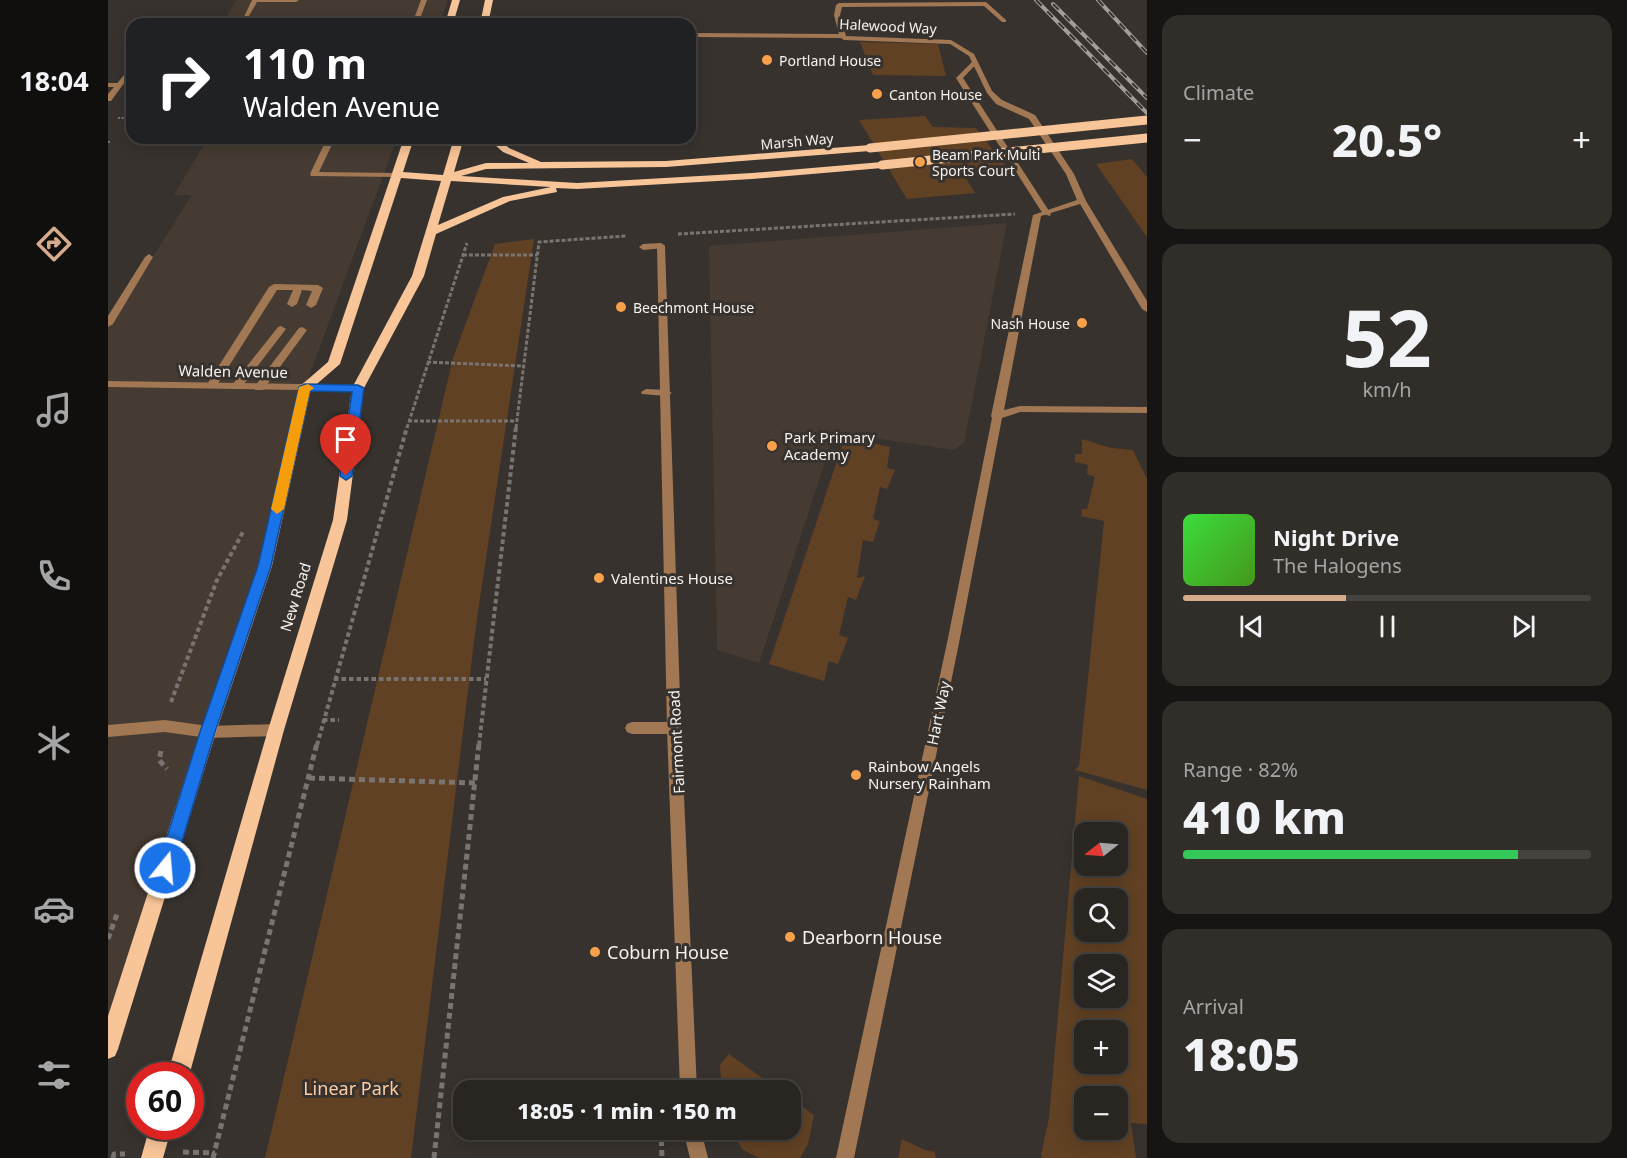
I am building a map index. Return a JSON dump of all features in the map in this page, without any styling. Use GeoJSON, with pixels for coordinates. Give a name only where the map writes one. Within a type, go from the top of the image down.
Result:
{"type":"FeatureCollection","features":[{"type":"Feature","properties":{"kind":"main road"},"geometry":{"type":"LineString","coordinates":[[450,18],[456,0]]}},
{"type":"Feature","properties":{"kind":"main road"},"geometry":{"type":"LineString","coordinates":[[485,18],[489,0]]}},
{"type":"Feature","properties":{"kind":"main road","name":"Marsh Way"},"geometry":{"type":"LineString","coordinates":[[448,177],[486,166],[666,164],[870,148],[1147,120]]}},
{"type":"Feature","properties":{"kind":"main road","name":"Marsh Way"},"geometry":{"type":"LineString","coordinates":[[397,175],[577,186],[752,177],[1147,138]]}},
{"type":"Feature","properties":{"kind":"main road"},"geometry":{"type":"LineString","coordinates":[[108,1049],[207,732],[265,566],[305,387],[334,364],[408,144]]}},
{"type":"Feature","properties":{"kind":"main road","name":"New Road"},"geometry":{"type":"LineString","coordinates":[[181,1062],[276,730],[340,520],[358,388],[418,276],[457,144]]}},
{"type":"Feature","properties":{"kind":"main road"},"geometry":{"type":"LineString","coordinates":[[499,144],[506,150],[551,167]]}},
{"type":"Feature","properties":{"kind":"main road"},"geometry":{"type":"LineString","coordinates":[[430,233],[507,200],[534,192],[577,186]]}},
{"type":"Feature","properties":{"kind":"main road"},"geometry":{"type":"LineString","coordinates":[[152,1158],[157,1140]]}},
{"type":"Feature","properties":{"kind":"street"},"geometry":{"type":"LineString","coordinates":[[245,18],[255,0],[296,0]]}},
{"type":"Feature","properties":{"kind":"street"},"geometry":{"type":"LineString","coordinates":[[417,18],[424,0]]}},
{"type":"Feature","properties":{"kind":"street"},"geometry":{"type":"LineString","coordinates":[[843,36],[837,15],[839,5],[986,4],[1004,21]]}},
{"type":"Feature","properties":{"kind":"street","name":"Halewood Way"},"geometry":{"type":"LineString","coordinates":[[696,35],[843,36],[844,39],[951,42],[972,55],[989,92],[999,102],[1032,117],[1070,174],[1080,197],[1147,309]]}},
{"type":"Feature","properties":{"kind":"street"},"geometry":{"type":"LineString","coordinates":[[974,63],[959,78],[1046,212]]}},
{"type":"Feature","properties":{"kind":"street"},"geometry":{"type":"LineString","coordinates":[[108,99],[126,77]]}},
{"type":"Feature","properties":{"kind":"street"},"geometry":{"type":"LineString","coordinates":[[108,85],[119,85]]}},
{"type":"Feature","properties":{"kind":"street"},"geometry":{"type":"LineString","coordinates":[[328,144],[314,174],[397,175]]}},
{"type":"Feature","properties":{"kind":"street"},"geometry":{"type":"LineString","coordinates":[[1080,197],[1037,215],[996,416],[1020,409],[1147,410]]}},
{"type":"Feature","properties":{"kind":"street","name":"Fairmont Road"},"geometry":{"type":"LineString","coordinates":[[643,247],[661,246],[667,393],[674,728],[689,1080]]}},
{"type":"Feature","properties":{"kind":"street"},"geometry":{"type":"LineString","coordinates":[[108,324],[149,257]]}},
{"type":"Feature","properties":{"kind":"street"},"geometry":{"type":"LineString","coordinates":[[211,386],[274,287],[318,288],[311,305]]}},
{"type":"Feature","properties":{"kind":"street"},"geometry":{"type":"LineString","coordinates":[[292,304],[298,288]]}},
{"type":"Feature","properties":{"kind":"street"},"geometry":{"type":"LineString","coordinates":[[236,387],[281,329]]}},
{"type":"Feature","properties":{"kind":"street"},"geometry":{"type":"LineString","coordinates":[[259,388],[302,330]]}},
{"type":"Feature","properties":{"kind":"street","name":"Walden Avenue"},"geometry":{"type":"LineString","coordinates":[[108,384],[358,388]]}},
{"type":"Feature","properties":{"kind":"street"},"geometry":{"type":"LineString","coordinates":[[646,392],[667,393]]}},
{"type":"Feature","properties":{"kind":"street","name":"Hart Way"},"geometry":{"type":"LineString","coordinates":[[845,1158],[953,643],[996,416]]}},
{"type":"Feature","properties":{"kind":"street"},"geometry":{"type":"LineString","coordinates":[[108,731],[165,726],[207,732],[276,730]]}},
{"type":"Feature","properties":{"kind":"street"},"geometry":{"type":"LineString","coordinates":[[632,728],[674,728]]}},
{"type":"Feature","properties":{"kind":"street"},"geometry":{"type":"LineString","coordinates":[[694,1140],[699,1158]]}},
{"type":"Feature","properties":{"kind":"path"},"geometry":{"type":"LineString","coordinates":[[676,234],[1046,212]]}},
{"type":"Feature","properties":{"kind":"path"},"geometry":{"type":"LineString","coordinates":[[434,1158],[486,679],[539,242],[634,236]]}},
{"type":"Feature","properties":{"kind":"path"},"geometry":{"type":"LineString","coordinates":[[463,255],[537,255]]}},
{"type":"Feature","properties":{"kind":"path"},"geometry":{"type":"LineString","coordinates":[[184,1152],[214,1155],[334,679],[408,421],[460,264]]}},
{"type":"Feature","properties":{"kind":"path"},"geometry":{"type":"LineString","coordinates":[[427,362],[523,366]]}},
{"type":"Feature","properties":{"kind":"path"},"geometry":{"type":"LineString","coordinates":[[408,421],[516,421]]}},
{"type":"Feature","properties":{"kind":"path"},"geometry":{"type":"LineString","coordinates":[[334,679],[486,679]]}},
{"type":"Feature","properties":{"kind":"path"},"geometry":{"type":"LineString","coordinates":[[323,720],[339,720]]}},
{"type":"Feature","properties":{"kind":"path"},"geometry":{"type":"LineString","coordinates":[[309,778],[476,783]]}},
{"type":"Feature","properties":{"kind":"path"},"geometry":{"type":"LineString","coordinates":[[661,1140],[662,1158]]}},
{"type":"Feature","properties":{"kind":"path"},"geometry":{"type":"LineString","coordinates":[[113,1158],[114,1154],[125,1154]]}},
{"type":"Feature","properties":{"kind":"shaded area"},"geometry":{"type":"Polygon","coordinates":[[[236,0],[448,0],[441,18],[226,18],[236,0]]]}},
{"type":"Feature","properties":{"kind":"shaded area"},"geometry":{"type":"Polygon","coordinates":[[[204,144],[395,144],[305,387],[265,566],[108,1048],[108,327],[192,195],[174,195],[204,144]]]}},
{"type":"Feature","properties":{"kind":"shaded area","name":"Park Primary Academy"},"geometry":{"type":"Polygon","coordinates":[[[1007,223],[964,443],[954,450],[835,432],[759,663],[717,650],[709,246],[1007,223]]]}},
{"type":"Feature","properties":{"kind":"green space"},"geometry":{"type":"Polygon","coordinates":[[[860,42],[938,44],[946,76],[873,75],[860,42]]]}},
{"type":"Feature","properties":{"kind":"green space","name":"Beam Park Multi Sports Court"},"geometry":{"type":"Polygon","coordinates":[[[925,116],[933,127],[976,128],[1011,173],[964,175],[975,193],[907,199],[859,120],[925,116]]]}},
{"type":"Feature","properties":{"kind":"green space"},"geometry":{"type":"Polygon","coordinates":[[[1132,159],[1147,177],[1147,237],[1096,164],[1132,159]]]}},
{"type":"Feature","properties":{"kind":"green space","name":"Linear Park"},"geometry":{"type":"Polygon","coordinates":[[[534,239],[476,625],[411,1158],[265,1158],[453,358],[495,244],[534,239]]]}},
{"type":"Feature","properties":{"kind":"green space"},"geometry":{"type":"Polygon","coordinates":[[[845,437],[890,447],[887,468],[895,470],[887,489],[880,487],[873,519],[880,521],[873,542],[863,540],[857,578],[865,576],[856,600],[848,597],[839,635],[848,638],[838,664],[829,661],[824,681],[769,664],[845,437]]]}},
{"type":"Feature","properties":{"kind":"green space"},"geometry":{"type":"Polygon","coordinates":[[[1082,439],[1111,448],[1133,450],[1147,479],[1147,790],[1075,770],[1079,766],[1104,521],[1081,516],[1082,509],[1087,509],[1095,477],[1087,474],[1088,465],[1075,462],[1075,454],[1082,454],[1082,439]]]}},
{"type":"Feature","properties":{"kind":"green space"},"geometry":{"type":"Polygon","coordinates":[[[1079,776],[1147,799],[1147,1124],[1131,1123],[1136,1158],[1042,1158],[1049,1118],[1074,833],[1074,876],[1128,876],[1128,822],[1075,822],[1079,776]]]}},
{"type":"Feature","properties":{"kind":"green space"},"geometry":{"type":"Polygon","coordinates":[[[729,1054],[765,1080],[721,1080],[720,1065],[729,1054]]]}},
{"type":"Feature","properties":{"kind":"green space"},"geometry":{"type":"Polygon","coordinates":[[[801,1105],[814,1115],[808,1144],[800,1158],[759,1158],[743,1150],[736,1140],[801,1140],[801,1105]]]}},
{"type":"Feature","properties":{"kind":"green space"},"geometry":{"type":"Polygon","coordinates":[[[902,1139],[925,1150],[935,1152],[936,1158],[898,1158],[902,1139]]]}},
{"type":"Feature","properties":{"kind":"railway"},"geometry":{"type":"LineString","coordinates":[[1036,0],[1147,113]]}},
{"type":"Feature","properties":{"kind":"railway"},"geometry":{"type":"LineString","coordinates":[[1098,0],[1147,53]]}},
{"type":"Feature","properties":{"kind":"railway"},"geometry":{"type":"LineString","coordinates":[[1053,4],[1147,98]]}},
{"type":"Feature","properties":{"kind":"slow traffic"},"geometry":{"type":"LineString","coordinates":[[277,509],[305,387],[308,388]]}},
{"type":"Feature","properties":{"kind":"place","name":"Portland House"},"geometry":{"type":"Point","coordinates":[767,60]}},
{"type":"Feature","properties":{"kind":"place","name":"Canton House"},"geometry":{"type":"Point","coordinates":[877,94]}},
{"type":"Feature","properties":{"kind":"place","name":"Beam Park Multi Sports Court"},"geometry":{"type":"Point","coordinates":[920,162]}},
{"type":"Feature","properties":{"kind":"place","name":"Beechmont House"},"geometry":{"type":"Point","coordinates":[621,307]}},
{"type":"Feature","properties":{"kind":"place","name":"Nash House"},"geometry":{"type":"Point","coordinates":[1082,323]}},
{"type":"Feature","properties":{"kind":"place","name":"Park Primary Academy"},"geometry":{"type":"Point","coordinates":[772,446]}},
{"type":"Feature","properties":{"kind":"place","name":"Valentines House"},"geometry":{"type":"Point","coordinates":[599,578]}},
{"type":"Feature","properties":{"kind":"place","name":"Rainbow Angels Nursery Rainham"},"geometry":{"type":"Point","coordinates":[856,775]}},
{"type":"Feature","properties":{"kind":"place","name":"Dearborn House"},"geometry":{"type":"Point","coordinates":[790,937]}},
{"type":"Feature","properties":{"kind":"place","name":"Coburn House"},"geometry":{"type":"Point","coordinates":[595,952]}},
{"type":"Feature","properties":{"kind":"route"},"geometry":{"type":"LineString","coordinates":[[165,868],[207,732],[265,566],[305,387],[358,388],[346,476]]}}]}
